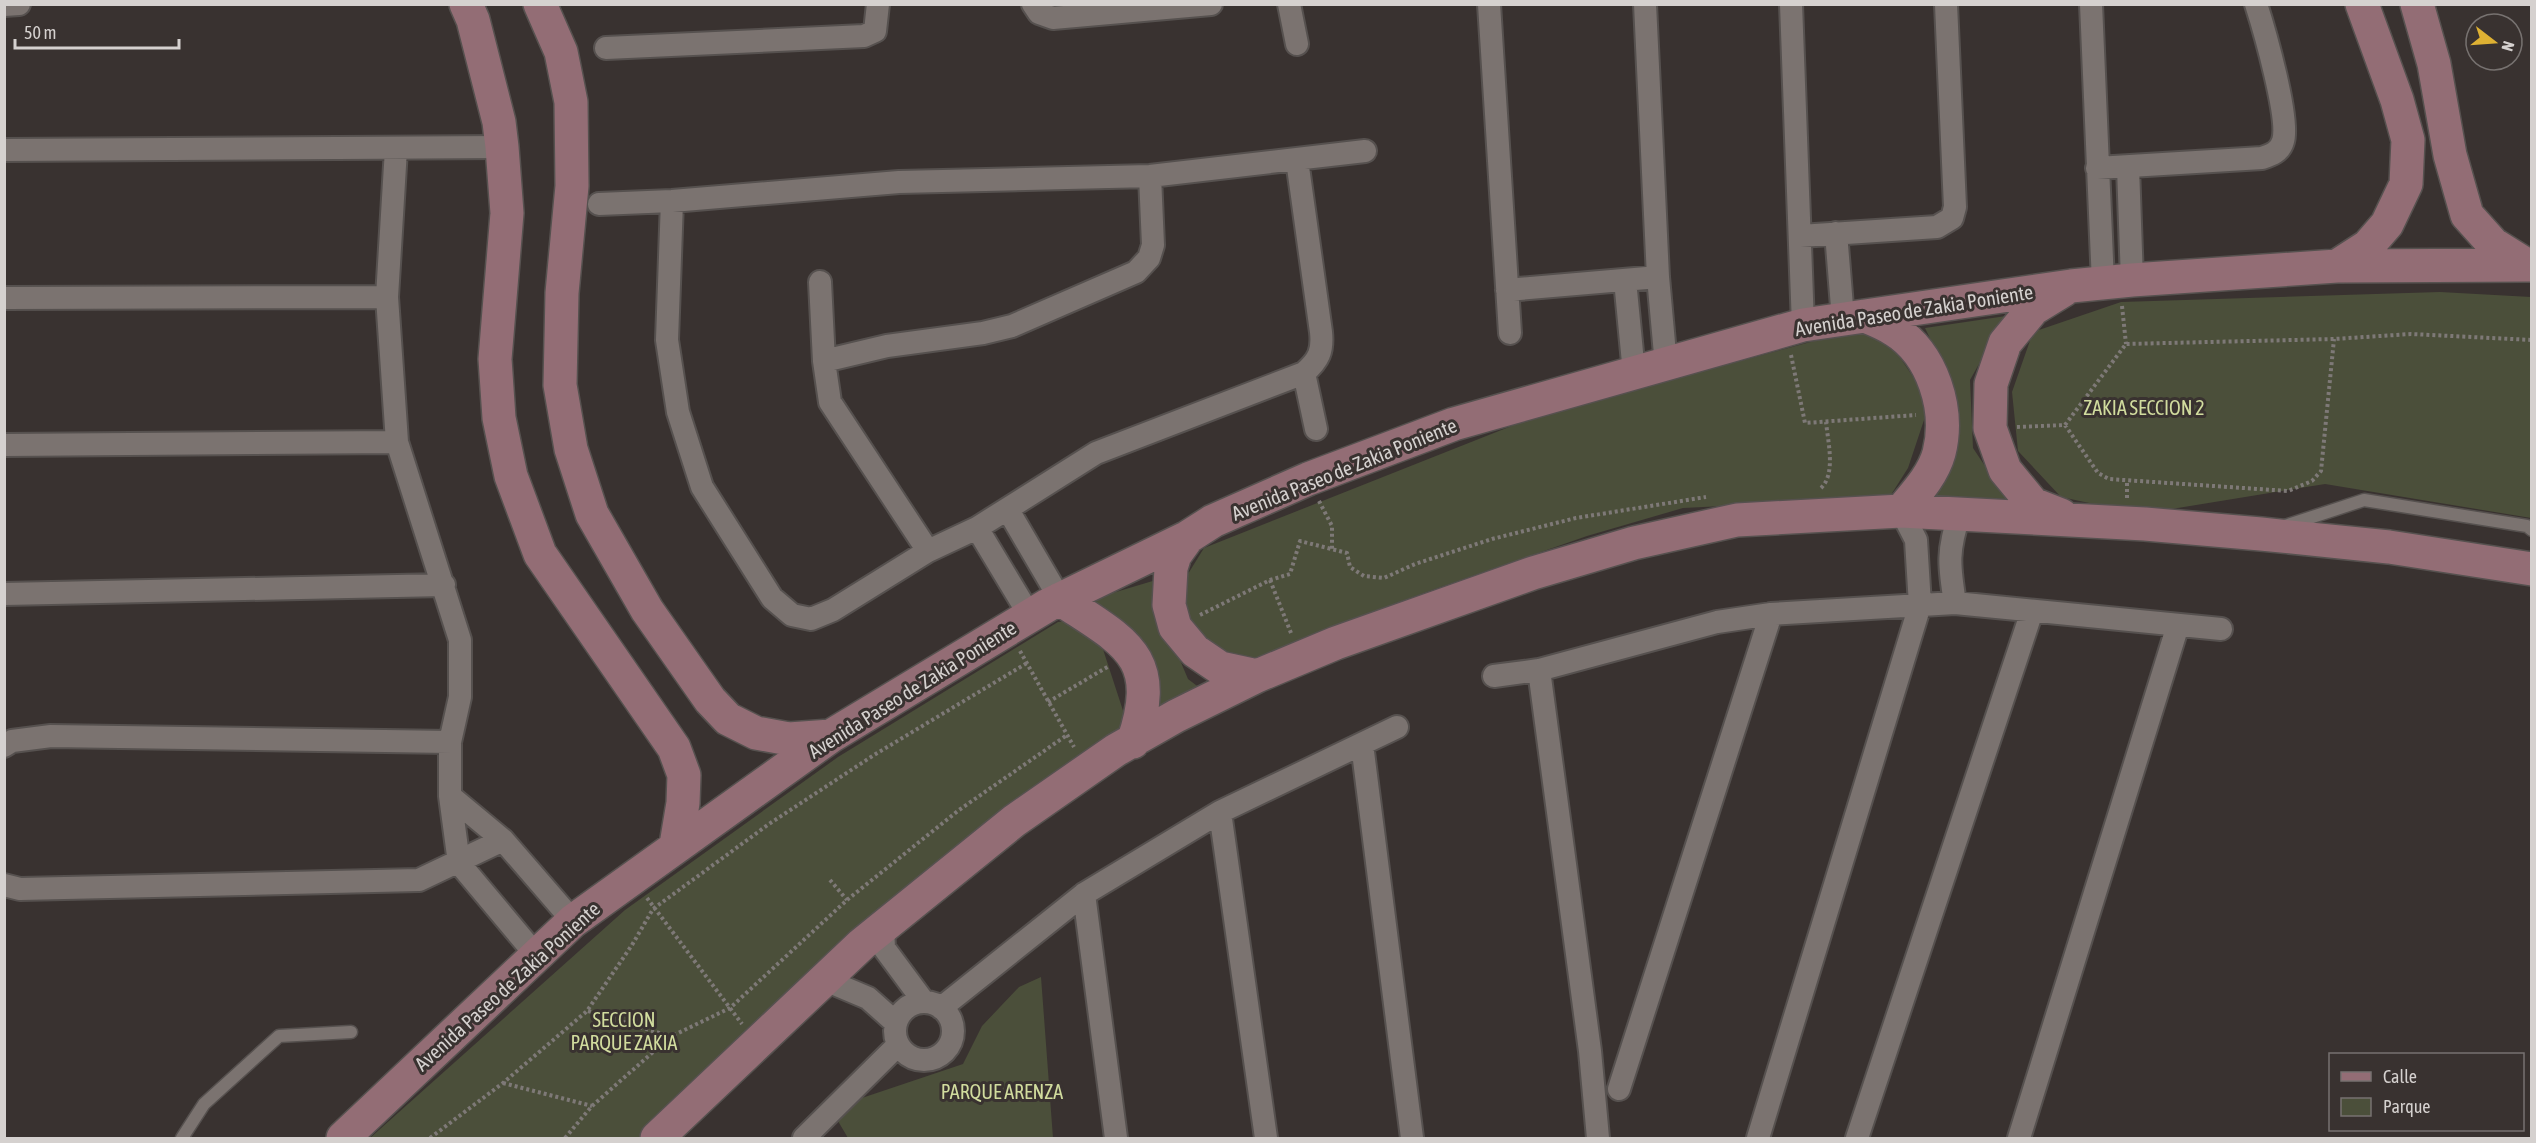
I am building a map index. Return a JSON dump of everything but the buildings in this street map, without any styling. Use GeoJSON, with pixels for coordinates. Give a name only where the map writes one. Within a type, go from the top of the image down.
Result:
{"type":"FeatureCollection","features":[{"type":"Feature","properties":{"kind":"street"},"geometry":{"type":"LineString","coordinates":[[4,5],[19,4]]}},
{"type":"Feature","properties":{"kind":"street"},"geometry":{"type":"LineString","coordinates":[[466,4],[473,20],[499,122],[507,213],[495,358],[499,417],[511,476],[540,554],[674,748],[684,775],[683,803],[676,845]]}},
{"type":"Feature","properties":{"kind":"street"},"geometry":{"type":"LineString","coordinates":[[540,4],[561,52],[571,102],[572,186],[562,293],[560,385],[571,448],[592,514],[647,610],[710,699],[728,719],[756,733],[789,739],[831,736]]}},
{"type":"Feature","properties":{"kind":"street"},"geometry":{"type":"LineString","coordinates":[[606,48],[864,36],[875,31],[878,4]]}},
{"type":"Feature","properties":{"kind":"street"},"geometry":{"type":"LineString","coordinates":[[1033,4],[1039,14],[1053,18],[1211,4]]}},
{"type":"Feature","properties":{"kind":"street"},"geometry":{"type":"LineString","coordinates":[[1289,4],[1297,44]]}},
{"type":"Feature","properties":{"kind":"street"},"geometry":{"type":"LineString","coordinates":[[1489,4],[1510,333]]}},
{"type":"Feature","properties":{"kind":"street"},"geometry":{"type":"LineString","coordinates":[[1645,4],[1658,277],[1666,365]]}},
{"type":"Feature","properties":{"kind":"street"},"geometry":{"type":"LineString","coordinates":[[1791,4],[1803,325]]}},
{"type":"Feature","properties":{"kind":"street"},"geometry":{"type":"LineString","coordinates":[[1800,236],[1937,227],[1952,218],[1955,207],[1946,4]]}},
{"type":"Feature","properties":{"kind":"street"},"geometry":{"type":"LineString","coordinates":[[2091,4],[2102,283]]}},
{"type":"Feature","properties":{"kind":"street"},"geometry":{"type":"LineString","coordinates":[[2097,168],[2262,158],[2275,153],[2283,141],[2283,115],[2256,4]]}},
{"type":"Feature","properties":{"kind":"street"},"geometry":{"type":"LineString","coordinates":[[2337,266],[2368,246],[2387,224],[2406,184],[2408,140],[2397,100],[2362,4]]}},
{"type":"Feature","properties":{"kind":"street"},"geometry":{"type":"LineString","coordinates":[[2417,4],[2434,64],[2450,155],[2467,215],[2493,244],[2528,265]]}},
{"type":"Feature","properties":{"kind":"street"},"geometry":{"type":"LineString","coordinates":[[4,150],[501,147]]}},
{"type":"Feature","properties":{"kind":"street"},"geometry":{"type":"LineString","coordinates":[[396,149],[387,297],[397,442],[460,640],[460,697],[450,742],[450,796],[459,863],[536,955]]}},
{"type":"Feature","properties":{"kind":"street"},"geometry":{"type":"LineString","coordinates":[[599,204],[672,201],[899,182],[1150,176],[1365,151]]}},
{"type":"Feature","properties":{"kind":"street"},"geometry":{"type":"LineString","coordinates":[[672,201],[667,340],[678,412],[702,487],[772,598],[792,615],[811,619],[833,610],[928,551],[977,528],[1008,510],[1096,453],[1304,373],[1317,362],[1322,348],[1297,160]]}},
{"type":"Feature","properties":{"kind":"street"},"geometry":{"type":"LineString","coordinates":[[2102,283],[2128,167]]}},
{"type":"Feature","properties":{"kind":"street"},"geometry":{"type":"LineString","coordinates":[[824,362],[887,346],[983,333],[1012,326],[1136,272],[1149,258],[1153,245],[1150,176]]}},
{"type":"Feature","properties":{"kind":"street"},"geometry":{"type":"LineString","coordinates":[[1836,232],[1854,317],[1896,330],[1921,354],[1937,385],[1942,413],[1939,453],[1924,483],[1901,511]]}},
{"type":"Feature","properties":{"kind":"street","name":"Avenida Paseo de Zakia Poniente"},"geometry":{"type":"LineString","coordinates":[[343,1138],[573,921],[831,736],[1060,599],[1188,537],[1213,521],[1308,479],[1454,424],[1803,325],[2102,283],[2337,266],[2528,265]]}},
{"type":"Feature","properties":{"kind":"street"},"geometry":{"type":"LineString","coordinates":[[1507,290],[1658,277]]}},
{"type":"Feature","properties":{"kind":"street"},"geometry":{"type":"LineString","coordinates":[[1625,280],[1635,373]]}},
{"type":"Feature","properties":{"kind":"street"},"geometry":{"type":"LineString","coordinates":[[820,282],[824,362],[830,402],[928,551]]}},
{"type":"Feature","properties":{"kind":"street"},"geometry":{"type":"LineString","coordinates":[[2077,521],[2033,504],[2005,470],[1990,429],[1991,384],[2005,343],[2033,309],[2102,283]]}},
{"type":"Feature","properties":{"kind":"street"},"geometry":{"type":"LineString","coordinates":[[4,298],[387,297]]}},
{"type":"Feature","properties":{"kind":"street"},"geometry":{"type":"LineString","coordinates":[[1304,373],[1316,429]]}},
{"type":"Feature","properties":{"kind":"street"},"geometry":{"type":"LineString","coordinates":[[4,445],[397,442]]}},
{"type":"Feature","properties":{"kind":"street"},"geometry":{"type":"LineString","coordinates":[[1008,510],[1060,599],[1105,627],[1131,653],[1140,668],[1144,694],[1133,742]]}},
{"type":"Feature","properties":{"kind":"street"},"geometry":{"type":"LineString","coordinates":[[1758,1138],[1920,605],[1916,540],[1901,511]]}},
{"type":"Feature","properties":{"kind":"street"},"geometry":{"type":"LineString","coordinates":[[657,1138],[823,979],[883,927],[1014,821],[1116,750],[1176,716],[1257,676],[1300,658],[1533,573],[1634,543],[1737,520],[1901,511],[2145,524],[2261,534],[2389,547],[2532,569]]}},
{"type":"Feature","properties":{"kind":"street"},"geometry":{"type":"LineString","coordinates":[[1955,603],[1949,564],[1951,538],[1960,513]]}},
{"type":"Feature","properties":{"kind":"street"},"geometry":{"type":"LineString","coordinates":[[977,528],[1019,623]]}},
{"type":"Feature","properties":{"kind":"street"},"geometry":{"type":"LineString","coordinates":[[1188,537],[1175,555],[1171,568],[1169,605],[1175,627],[1195,651],[1220,668],[1257,676]]}},
{"type":"Feature","properties":{"kind":"street"},"geometry":{"type":"LineString","coordinates":[[4,594],[444,585]]}},
{"type":"Feature","properties":{"kind":"street"},"geometry":{"type":"LineString","coordinates":[[1494,676],[1539,670],[1718,622],[1771,614],[1955,603],[2222,629]]}},
{"type":"Feature","properties":{"kind":"street"},"geometry":{"type":"LineString","coordinates":[[1857,1138],[2032,611]]}},
{"type":"Feature","properties":{"kind":"street"},"geometry":{"type":"LineString","coordinates":[[1619,1089],[1771,614]]}},
{"type":"Feature","properties":{"kind":"street"},"geometry":{"type":"LineString","coordinates":[[2019,1138],[2178,625]]}},
{"type":"Feature","properties":{"kind":"street"},"geometry":{"type":"LineString","coordinates":[[1539,670],[1590,1051],[1598,1138]]}},
{"type":"Feature","properties":{"kind":"street"},"geometry":{"type":"LineString","coordinates":[[804,1138],[897,1034],[902,1012],[912,1005],[932,1005],[1084,894],[1220,812],[1397,727]]}},
{"type":"Feature","properties":{"kind":"street"},"geometry":{"type":"LineString","coordinates":[[4,746],[12,741],[51,736],[450,742]]}},
{"type":"Feature","properties":{"kind":"street"},"geometry":{"type":"LineString","coordinates":[[1362,744],[1412,1138]]}},
{"type":"Feature","properties":{"kind":"street"},"geometry":{"type":"LineString","coordinates":[[450,796],[503,840],[573,921]]}},
{"type":"Feature","properties":{"kind":"street"},"geometry":{"type":"LineString","coordinates":[[1220,812],[1266,1138]]}},
{"type":"Feature","properties":{"kind":"street"},"geometry":{"type":"LineString","coordinates":[[4,885],[20,889],[419,880],[459,863],[503,840]]}},
{"type":"Feature","properties":{"kind":"street"},"geometry":{"type":"LineString","coordinates":[[1084,894],[1116,1138]]}},
{"type":"Feature","properties":{"kind":"street"},"geometry":{"type":"LineString","coordinates":[[823,979],[868,998],[897,1034],[906,1054],[916,1059],[927,1060],[947,1049],[952,1039],[953,1027],[949,1016],[932,1005],[884,948],[883,927]]}},
{"type":"Feature","properties":{"kind":"street"},"geometry":{"type":"LineString","coordinates":[[1590,1051],[1628,1060]]}},
{"type":"Feature","properties":{"kind":"lane"},"geometry":{"type":"LineString","coordinates":[[2261,534],[2364,500],[2527,526],[2532,530]]}},
{"type":"Feature","properties":{"kind":"lane"},"geometry":{"type":"LineString","coordinates":[[182,1138],[204,1104],[279,1036],[351,1032]]}},
{"type":"Feature","properties":{"kind":"path"},"geometry":{"type":"LineString","coordinates":[[1990,429],[2065,425],[2126,344],[2123,311]]}},
{"type":"Feature","properties":{"kind":"path"},"geometry":{"type":"LineString","coordinates":[[2126,344],[2334,339],[2410,334],[2532,340]]}},
{"type":"Feature","properties":{"kind":"path"},"geometry":{"type":"LineString","coordinates":[[2065,425],[2098,473],[2109,479],[2288,491],[2312,481],[2322,471],[2334,339]]}},
{"type":"Feature","properties":{"kind":"path"},"geometry":{"type":"LineString","coordinates":[[1793,366],[1804,423],[1942,413]]}},
{"type":"Feature","properties":{"kind":"path"},"geometry":{"type":"LineString","coordinates":[[1815,488],[1822,488],[1829,476],[1830,453],[1826,422]]}},
{"type":"Feature","properties":{"kind":"path"},"geometry":{"type":"LineString","coordinates":[[1308,479],[1332,526],[1332,549]]}},
{"type":"Feature","properties":{"kind":"path"},"geometry":{"type":"LineString","coordinates":[[1175,627],[1270,580],[1290,573],[1300,542],[1347,553],[1350,567],[1364,576],[1384,578],[1415,564],[1481,542],[1576,518],[1717,495]]}},
{"type":"Feature","properties":{"kind":"path"},"geometry":{"type":"LineString","coordinates":[[1270,580],[1300,658]]}},
{"type":"Feature","properties":{"kind":"path"},"geometry":{"type":"LineString","coordinates":[[1019,623],[1027,663],[1088,770]]}},
{"type":"Feature","properties":{"kind":"path"},"geometry":{"type":"LineString","coordinates":[[1048,702],[1131,653]]}},
{"type":"Feature","properties":{"kind":"path"},"geometry":{"type":"LineString","coordinates":[[430,1138],[503,1083],[587,1011],[633,945],[653,909],[769,824],[874,755],[1027,663]]}},
{"type":"Feature","properties":{"kind":"path"},"geometry":{"type":"LineString","coordinates":[[565,1138],[592,1106],[670,1036],[730,1008],[847,900],[959,810],[1067,735]]}},
{"type":"Feature","properties":{"kind":"path"},"geometry":{"type":"LineString","coordinates":[[633,877],[653,909],[757,1043]]}},
{"type":"Feature","properties":{"kind":"path"},"geometry":{"type":"LineString","coordinates":[[830,880],[847,900]]}},
{"type":"Feature","properties":{"kind":"path"},"geometry":{"type":"LineString","coordinates":[[587,1011],[670,1036]]}},
{"type":"Feature","properties":{"kind":"path"},"geometry":{"type":"LineString","coordinates":[[503,1083],[592,1106]]}},
{"type":"Feature","properties":{"kind":"green space","name":"ZAKIA SECCION 2"},"geometry":{"type":"Polygon","coordinates":[[[2440,292],[2531,297],[2531,518],[2325,484],[2141,514],[2061,497],[2018,451],[2012,392],[2033,332],[2121,302],[2440,292]]]}},
{"type":"Feature","properties":{"kind":"green space"},"geometry":{"type":"Polygon","coordinates":[[[2006,316],[1970,380],[1973,448],[2007,499],[1933,497],[1943,365],[1925,328],[2006,316]]]}},
{"type":"Feature","properties":{"kind":"green space"},"geometry":{"type":"Polygon","coordinates":[[[1862,328],[1891,344],[1930,402],[1908,468],[1889,498],[1683,508],[1587,536],[1432,590],[1320,631],[1240,666],[1198,643],[1178,590],[1204,548],[1534,417],[1862,328]]]}},
{"type":"Feature","properties":{"kind":"green space"},"geometry":{"type":"Polygon","coordinates":[[[1156,580],[1152,594],[1188,679],[1205,692],[1163,720],[1156,687],[1069,606],[1156,580]]]}},
{"type":"Feature","properties":{"kind":"green space","name":"SECCION PARQUE ZAKIA"},"geometry":{"type":"Polygon","coordinates":[[[1081,619],[1098,634],[1129,729],[900,902],[639,1138],[370,1138],[625,910],[838,757],[1058,622],[1081,619]]]}},
{"type":"Feature","properties":{"kind":"green space","name":"PARQUE ARENZA"},"geometry":{"type":"Polygon","coordinates":[[[1041,977],[1053,1138],[848,1138],[835,1116],[844,1104],[963,1064],[982,1026],[1019,987],[1041,977]]]}}]}
